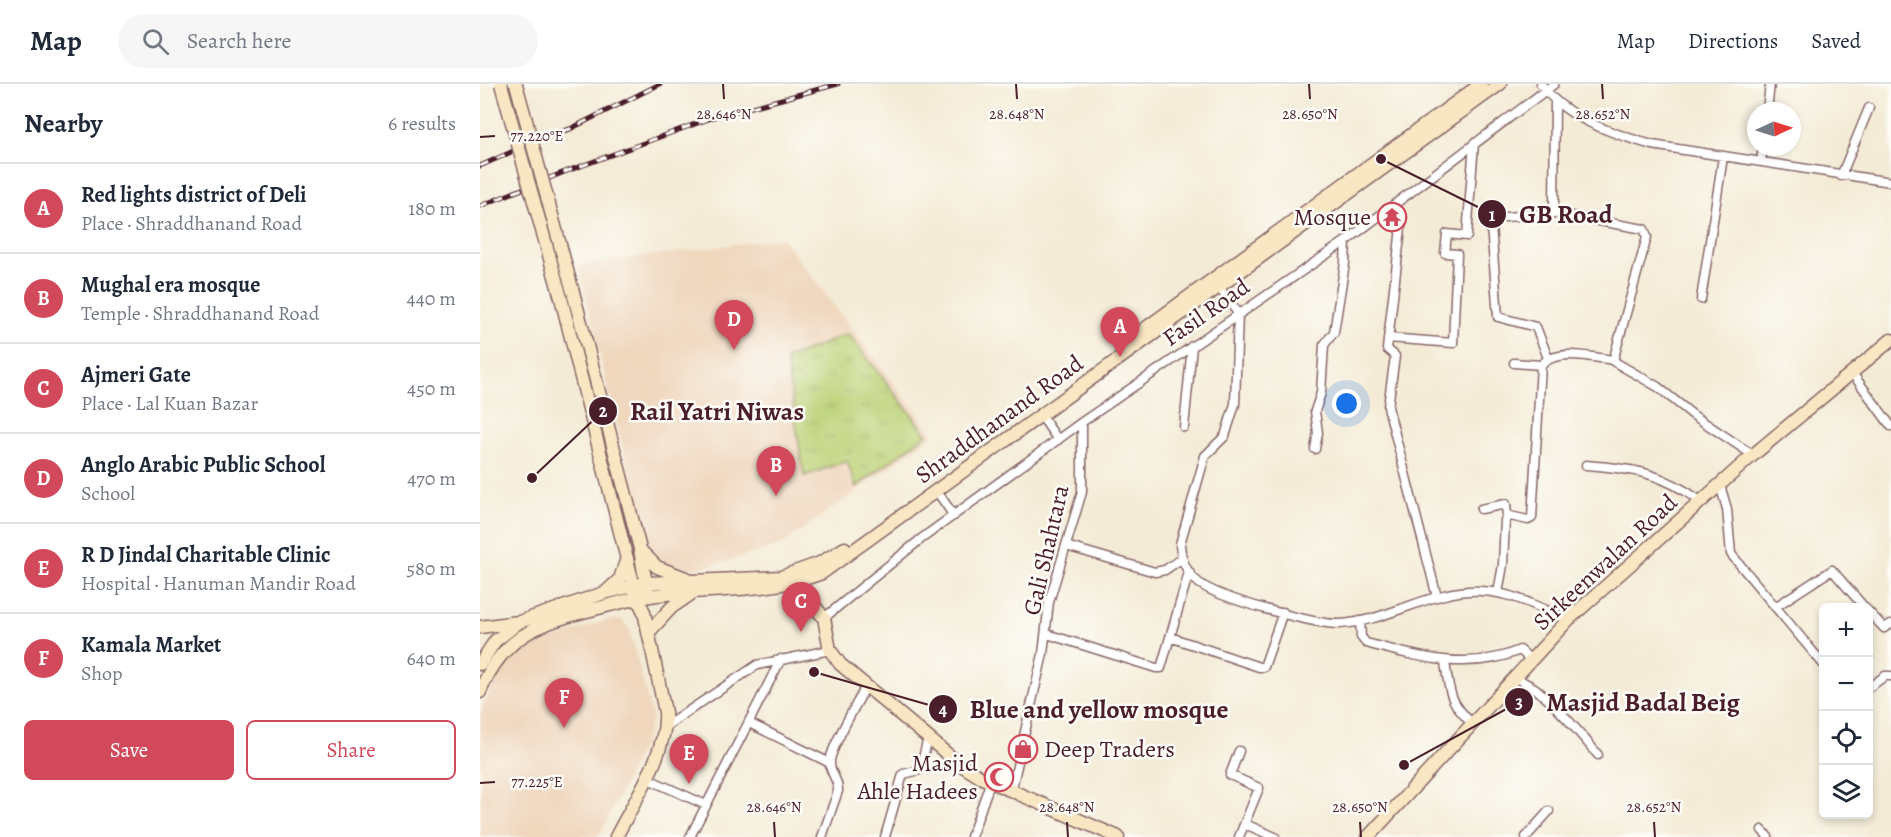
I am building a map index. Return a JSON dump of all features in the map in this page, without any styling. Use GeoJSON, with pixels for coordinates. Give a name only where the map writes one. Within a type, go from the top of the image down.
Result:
{"type":"FeatureCollection","features":[{"type":"Feature","properties":{"kind":"street"},"geometry":{"type":"LineString","coordinates":[[501,84],[561,298],[628,554],[640,584],[666,726],[661,746],[616,837]]}},
{"type":"Feature","properties":{"kind":"street"},"geometry":{"type":"LineString","coordinates":[[516,84],[640,549],[640,584]]}},
{"type":"Feature","properties":{"kind":"street","name":"Shraddhanand Road"},"geometry":{"type":"LineString","coordinates":[[791,578],[822,573],[1218,286],[1481,84]]}},
{"type":"Feature","properties":{"kind":"street","name":"Shraddhanand Road"},"geometry":{"type":"LineString","coordinates":[[519,622],[604,593],[640,584],[695,586],[782,584],[858,539],[1407,143],[1500,84]]}},
{"type":"Feature","properties":{"kind":"street","name":"Fasil Road"},"geometry":{"type":"LineString","coordinates":[[824,618],[954,516],[1082,422],[1346,241],[1543,87],[1554,84]]}},
{"type":"Feature","properties":{"kind":"street"},"geometry":{"type":"LineString","coordinates":[[1768,102],[1770,84]]}},
{"type":"Feature","properties":{"kind":"street"},"geometry":{"type":"LineString","coordinates":[[1543,87],[1555,100],[1584,118],[1625,138],[1661,147],[1891,182]]}},
{"type":"Feature","properties":{"kind":"street"},"geometry":{"type":"LineString","coordinates":[[1554,213],[1555,100]]}},
{"type":"Feature","properties":{"kind":"street"},"geometry":{"type":"LineString","coordinates":[[1841,176],[1869,108]]}},
{"type":"Feature","properties":{"kind":"street"},"geometry":{"type":"LineString","coordinates":[[1388,338],[1454,344],[1457,254],[1445,253],[1447,234],[1467,236],[1474,143]]}},
{"type":"Feature","properties":{"kind":"street"},"geometry":{"type":"LineString","coordinates":[[1761,162],[1762,156]]}},
{"type":"Feature","properties":{"kind":"street"},"geometry":{"type":"LineString","coordinates":[[1701,299],[1722,157]]}},
{"type":"Feature","properties":{"kind":"street"},"geometry":{"type":"LineString","coordinates":[[1395,204],[1402,219],[1387,349],[1395,356],[1388,407],[1437,597]]}},
{"type":"Feature","properties":{"kind":"street"},"geometry":{"type":"LineString","coordinates":[[1548,358],[1536,327],[1498,317],[1491,226],[1494,219],[1499,216],[1554,213],[1640,228],[1646,232],[1647,237],[1613,360]]}},
{"type":"Feature","properties":{"kind":"street"},"geometry":{"type":"LineString","coordinates":[[1315,449],[1318,433],[1315,411],[1321,393],[1324,345],[1334,332],[1345,263],[1346,241]]}},
{"type":"Feature","properties":{"kind":"street"},"geometry":{"type":"LineString","coordinates":[[1218,286],[1238,313],[1237,371],[1231,423],[1225,436],[1205,456],[1180,544],[1181,559],[1189,572],[1201,584],[1239,600],[1339,624],[1360,621],[1460,592],[1498,592],[1568,620]]}},
{"type":"Feature","properties":{"kind":"street","name":"Sirkeenwalan Road"},"geometry":{"type":"LineString","coordinates":[[1371,836],[1568,620],[1753,455],[1891,340]]}},
{"type":"Feature","properties":{"kind":"street"},"geometry":{"type":"LineString","coordinates":[[1184,427],[1192,346]]}},
{"type":"Feature","properties":{"kind":"street"},"geometry":{"type":"LineString","coordinates":[[1514,363],[1540,365],[1548,358],[1558,356],[1613,360],[1658,387],[1693,415],[1753,455]]}},
{"type":"Feature","properties":{"kind":"street"},"geometry":{"type":"LineString","coordinates":[[1507,517],[1528,520],[1532,518],[1540,365]]}},
{"type":"Feature","properties":{"kind":"street"},"geometry":{"type":"LineString","coordinates":[[1851,373],[1891,426]]}},
{"type":"Feature","properties":{"kind":"street"},"geometry":{"type":"LineString","coordinates":[[1040,414],[1058,440]]}},
{"type":"Feature","properties":{"kind":"street","name":"Gali Shahtara"},"geometry":{"type":"LineString","coordinates":[[1011,792],[1047,634],[1049,602],[1082,492],[1082,422]]}},
{"type":"Feature","properties":{"kind":"street"},"geometry":{"type":"LineString","coordinates":[[1586,465],[1649,472],[1676,485],[1702,502]]}},
{"type":"Feature","properties":{"kind":"street"},"geometry":{"type":"LineString","coordinates":[[1720,485],[1726,509],[1731,554],[1819,659]]}},
{"type":"Feature","properties":{"kind":"street"},"geometry":{"type":"LineString","coordinates":[[936,490],[954,516]]}},
{"type":"Feature","properties":{"kind":"street"},"geometry":{"type":"LineString","coordinates":[[1481,508],[1506,504],[1507,517],[1498,592]]}},
{"type":"Feature","properties":{"kind":"street"},"geometry":{"type":"LineString","coordinates":[[1066,546],[1155,572],[1165,570],[1181,559]]}},
{"type":"Feature","properties":{"kind":"street"},"geometry":{"type":"LineString","coordinates":[[640,549],[657,567],[695,586],[648,633]]}},
{"type":"Feature","properties":{"kind":"street"},"geometry":{"type":"LineString","coordinates":[[604,593],[616,586],[621,579],[628,554]]}},
{"type":"Feature","properties":{"kind":"street"},"geometry":{"type":"LineString","coordinates":[[1774,607],[1832,570],[1862,603]]}},
{"type":"Feature","properties":{"kind":"street"},"geometry":{"type":"LineString","coordinates":[[1047,634],[1161,668],[1189,572]]}},
{"type":"Feature","properties":{"kind":"street"},"geometry":{"type":"LineString","coordinates":[[791,578],[824,618],[830,650],[840,664],[958,763],[990,783],[1091,832],[1118,837]]}},
{"type":"Feature","properties":{"kind":"street","name":"Shraddhanand Road"},"geometry":{"type":"LineString","coordinates":[[480,692],[487,674],[500,657],[532,628],[557,618],[695,586]]}},
{"type":"Feature","properties":{"kind":"street"},"geometry":{"type":"LineString","coordinates":[[1170,637],[1259,668],[1264,667],[1283,612]]}},
{"type":"Feature","properties":{"kind":"street"},"geometry":{"type":"LineString","coordinates":[[1873,616],[1884,628],[1891,624]]}},
{"type":"Feature","properties":{"kind":"street"},"geometry":{"type":"LineString","coordinates":[[1360,621],[1361,637],[1366,643],[1444,662],[1464,659],[1496,660],[1520,650],[1531,660]]}},
{"type":"Feature","properties":{"kind":"street"},"geometry":{"type":"LineString","coordinates":[[480,627],[519,622]]}},
{"type":"Feature","properties":{"kind":"street"},"geometry":{"type":"LineString","coordinates":[[480,664],[495,641],[519,622]]}},
{"type":"Feature","properties":{"kind":"street"},"geometry":{"type":"LineString","coordinates":[[666,726],[757,665],[830,650]]}},
{"type":"Feature","properties":{"kind":"street"},"geometry":{"type":"LineString","coordinates":[[690,837],[781,659]]}},
{"type":"Feature","properties":{"kind":"street"},"geometry":{"type":"LineString","coordinates":[[1444,662],[1450,696],[1459,712],[1473,724]]}},
{"type":"Feature","properties":{"kind":"street"},"geometry":{"type":"LineString","coordinates":[[1516,676],[1523,684],[1533,687],[1572,723],[1598,755]]}},
{"type":"Feature","properties":{"kind":"street"},"geometry":{"type":"LineString","coordinates":[[1873,685],[1885,676],[1891,676]]}},
{"type":"Feature","properties":{"kind":"street"},"geometry":{"type":"LineString","coordinates":[[822,837],[838,791],[838,784],[831,772],[830,763],[866,686]]}},
{"type":"Feature","properties":{"kind":"street"},"geometry":{"type":"LineString","coordinates":[[748,723],[830,763]]}},
{"type":"Feature","properties":{"kind":"street"},"geometry":{"type":"LineString","coordinates":[[885,837],[903,774],[920,770],[928,738]]}},
{"type":"Feature","properties":{"kind":"street"},"geometry":{"type":"LineString","coordinates":[[1239,751],[1230,775],[1259,788],[1239,837]]}},
{"type":"Feature","properties":{"kind":"street"},"geometry":{"type":"LineString","coordinates":[[646,778],[706,805]]}},
{"type":"Feature","properties":{"kind":"street"},"geometry":{"type":"LineString","coordinates":[[971,837],[990,783]]}},
{"type":"Feature","properties":{"kind":"street"},"geometry":{"type":"LineString","coordinates":[[1527,837],[1549,811]]}},
{"type":"Feature","properties":{"kind":"street"},"geometry":{"type":"LineString","coordinates":[[1245,824],[1275,837]]}},
{"type":"Feature","properties":{"kind":"shaded area"},"geometry":{"type":"Polygon","coordinates":[[[782,238],[934,435],[780,546],[698,569],[671,567],[648,551],[578,265],[782,238]]]}},
{"type":"Feature","properties":{"kind":"shaded area"},"geometry":{"type":"Polygon","coordinates":[[[606,620],[622,620],[629,629],[652,716],[646,739],[599,837],[480,837],[480,713],[496,677],[508,662],[530,647],[606,620]]]}},
{"type":"Feature","properties":{"kind":"green space"},"geometry":{"type":"Polygon","coordinates":[[[848,334],[927,434],[856,487],[847,461],[804,476],[786,359],[848,334]]]}},
{"type":"Feature","properties":{"kind":"railway"},"geometry":{"type":"LineString","coordinates":[[480,166],[547,136],[570,129],[660,84]]}},
{"type":"Feature","properties":{"kind":"railway"},"geometry":{"type":"LineString","coordinates":[[480,206],[714,117],[838,84]]}},
{"type":"Feature","properties":{"kind":"place","name":"GB Road"},"geometry":{"type":"Point","coordinates":[1381,159]}},
{"type":"Feature","properties":{"kind":"place","name":"Mosque"},"geometry":{"type":"Point","coordinates":[1392,217]}},
{"type":"Feature","properties":{"kind":"place","name":"Anglo Arabic Public School"},"geometry":{"type":"Point","coordinates":[734,350]}},
{"type":"Feature","properties":{"kind":"place","name":"Red lights district of Deli"},"geometry":{"type":"Point","coordinates":[1120,357]}},
{"type":"Feature","properties":{"kind":"place","name":"Rail Yatri Niwas"},"geometry":{"type":"Point","coordinates":[532,478]}},
{"type":"Feature","properties":{"kind":"place","name":"Mughal era mosque"},"geometry":{"type":"Point","coordinates":[776,496]}},
{"type":"Feature","properties":{"kind":"place","name":"Ajmeri Gate"},"geometry":{"type":"Point","coordinates":[801,632]}},
{"type":"Feature","properties":{"kind":"place","name":"Blue and yellow mosque"},"geometry":{"type":"Point","coordinates":[814,672]}},
{"type":"Feature","properties":{"kind":"place","name":"Kamala Market"},"geometry":{"type":"Point","coordinates":[564,728]}},
{"type":"Feature","properties":{"kind":"place","name":"Deep Traders"},"geometry":{"type":"Point","coordinates":[1023,749]}},
{"type":"Feature","properties":{"kind":"place","name":"Masjid Badal Beig"},"geometry":{"type":"Point","coordinates":[1404,765]}},
{"type":"Feature","properties":{"kind":"place","name":"Masjid Ahle Hadees"},"geometry":{"type":"Point","coordinates":[999,777]}},
{"type":"Feature","properties":{"kind":"place","name":"R D Jindal Charitable Clinic"},"geometry":{"type":"Point","coordinates":[689,784]}}]}
